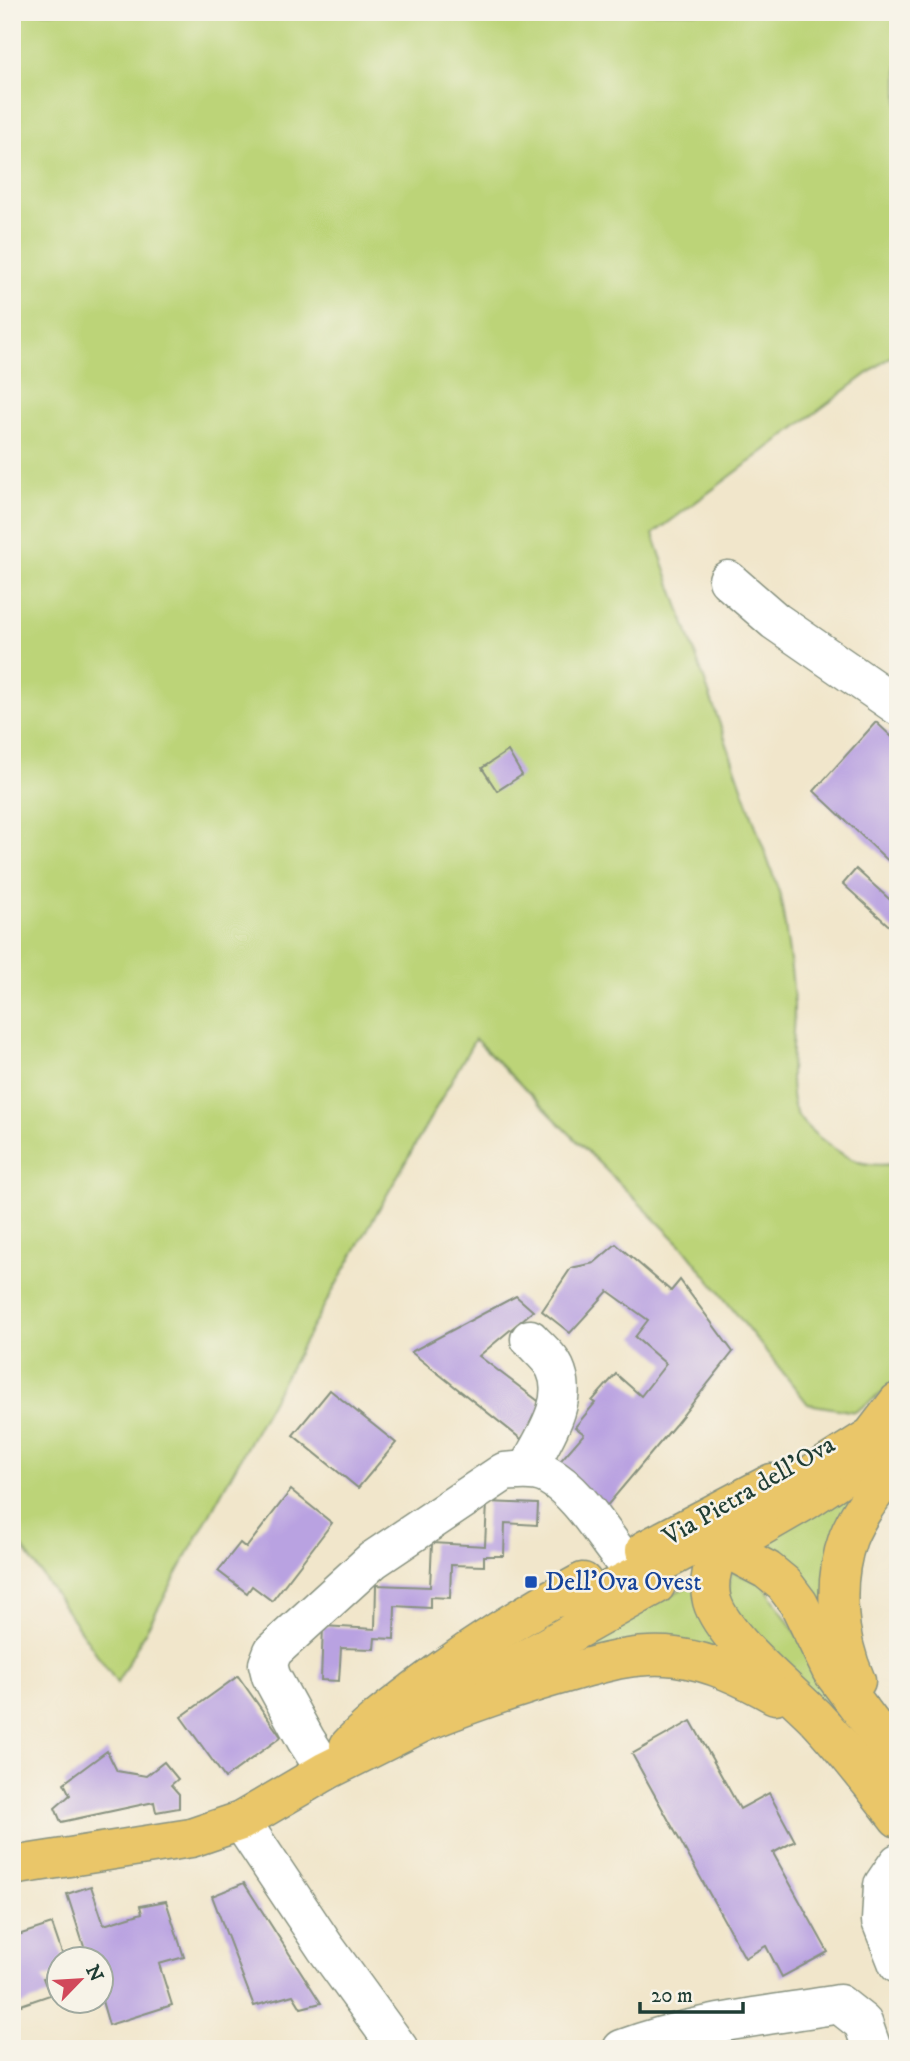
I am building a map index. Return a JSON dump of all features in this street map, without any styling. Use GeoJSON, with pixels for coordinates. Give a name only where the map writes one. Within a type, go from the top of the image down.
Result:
{"type":"FeatureCollection","features":[{"type":"Feature","properties":{"kind":"main road"},"geometry":{"type":"LineString","coordinates":[[898,1401],[872,1436],[741,1519],[712,1565],[709,1579],[712,1600],[719,1619],[736,1640],[817,1720],[898,1818]]}},
{"type":"Feature","properties":{"kind":"main road","name":"Via Pietra dell'Ova"},"geometry":{"type":"LineString","coordinates":[[326,1770],[366,1727],[450,1663],[553,1598],[763,1489],[898,1401]]}},
{"type":"Feature","properties":{"kind":"main road","name":"Via Pietra dell'Ova"},"geometry":{"type":"LineString","coordinates":[[12,1866],[191,1838],[241,1821],[326,1770],[424,1722],[502,1672],[807,1500],[898,1440]]}},
{"type":"Feature","properties":{"kind":"main road"},"geometry":{"type":"LineString","coordinates":[[896,1757],[852,1673],[841,1638],[839,1596],[841,1566],[849,1537],[866,1506],[898,1460]]}},
{"type":"Feature","properties":{"kind":"main road"},"geometry":{"type":"LineString","coordinates":[[553,1598],[598,1595],[699,1543],[714,1543],[723,1547],[768,1570],[784,1584],[799,1604],[831,1670],[896,1757]]}},
{"type":"Feature","properties":{"kind":"main road"},"geometry":{"type":"LineString","coordinates":[[424,1722],[526,1684],[640,1656],[699,1661],[728,1670],[817,1720]]}},
{"type":"Feature","properties":{"kind":"lane"},"geometry":{"type":"LineString","coordinates":[[728,580],[775,621],[898,706]]}},
{"type":"Feature","properties":{"kind":"lane"},"geometry":{"type":"LineString","coordinates":[[527,1470],[558,1408],[560,1384],[554,1366],[530,1339]]}},
{"type":"Feature","properties":{"kind":"lane"},"geometry":{"type":"LineString","coordinates":[[326,1770],[306,1740],[271,1676],[268,1664],[273,1651],[373,1560],[504,1472],[527,1470],[546,1475],[579,1503],[624,1561]]}},
{"type":"Feature","properties":{"kind":"lane"},"geometry":{"type":"LineString","coordinates":[[241,1821],[325,1947],[399,2049]]}},
{"type":"Feature","properties":{"kind":"lane"},"geometry":{"type":"LineString","coordinates":[[898,1863],[883,1885],[881,1921],[898,1964]]}},
{"type":"Feature","properties":{"kind":"lane"},"geometry":{"type":"LineString","coordinates":[[622,2049],[654,2037],[703,2026],[839,2004],[863,2023],[872,2049]]}},
{"type":"Feature","properties":{"kind":"lane"},"geometry":{"type":"LineString","coordinates":[[882,2049],[898,2038]]}},
{"type":"Feature","properties":{"kind":"green space"},"geometry":{"type":"Polygon","coordinates":[[[12,12],[898,12],[898,351],[653,534],[780,895],[793,988],[793,1104],[801,1120],[815,1134],[849,1158],[871,1164],[898,1163],[898,1382],[855,1412],[808,1404],[684,1248],[475,1039],[314,1324],[117,1683],[12,1532],[12,12]]]}},
{"type":"Feature","properties":{"kind":"green space"},"geometry":{"type":"Polygon","coordinates":[[[853,1488],[827,1616],[758,1542],[853,1488]]]}},
{"type":"Feature","properties":{"kind":"green space"},"geometry":{"type":"Polygon","coordinates":[[[731,1571],[763,1584],[895,1781],[857,1744],[727,1603],[731,1571]]]}},
{"type":"Feature","properties":{"kind":"green space"},"geometry":{"type":"Polygon","coordinates":[[[691,1584],[697,1588],[726,1648],[585,1655],[579,1646],[691,1584]]]}},
{"type":"Feature","properties":{"kind":"building"},"geometry":{"type":"Polygon","coordinates":[[[876,722],[893,738],[898,731],[898,870],[814,791],[876,722]]]}},
{"type":"Feature","properties":{"kind":"building"},"geometry":{"type":"Polygon","coordinates":[[[508,751],[522,775],[497,791],[482,768],[508,751]]]}},
{"type":"Feature","properties":{"kind":"building"},"geometry":{"type":"Polygon","coordinates":[[[856,869],[898,907],[898,934],[843,884],[856,869]]]}},
{"type":"Feature","properties":{"kind":"building"},"geometry":{"type":"Polygon","coordinates":[[[616,1244],[671,1291],[680,1280],[733,1352],[605,1508],[556,1466],[584,1434],[575,1427],[595,1403],[592,1401],[616,1374],[641,1396],[666,1364],[635,1337],[648,1320],[608,1291],[570,1333],[542,1311],[571,1268],[594,1263],[616,1244]]]}},
{"type":"Feature","properties":{"kind":"building"},"geometry":{"type":"Polygon","coordinates":[[[516,1296],[533,1311],[479,1356],[546,1407],[521,1439],[411,1352],[516,1296]]]}},
{"type":"Feature","properties":{"kind":"building"},"geometry":{"type":"Polygon","coordinates":[[[330,1390],[396,1443],[358,1488],[293,1435],[330,1390]]]}},
{"type":"Feature","properties":{"kind":"building"},"geometry":{"type":"Polygon","coordinates":[[[291,1490],[332,1523],[272,1601],[252,1586],[247,1593],[218,1571],[240,1543],[246,1548],[291,1490]]]}},
{"type":"Feature","properties":{"kind":"building"},"geometry":{"type":"Polygon","coordinates":[[[487,1502],[538,1504],[537,1525],[505,1523],[504,1556],[484,1556],[484,1566],[451,1565],[450,1598],[430,1597],[430,1608],[395,1606],[394,1639],[375,1638],[374,1649],[341,1648],[339,1681],[321,1680],[323,1626],[375,1629],[376,1585],[430,1587],[432,1543],[485,1546],[487,1502]]]}},
{"type":"Feature","properties":{"kind":"building"},"geometry":{"type":"Polygon","coordinates":[[[238,1676],[281,1737],[225,1778],[181,1717],[238,1676]]]}},
{"type":"Feature","properties":{"kind":"building"},"geometry":{"type":"Polygon","coordinates":[[[691,1721],[740,1809],[769,1793],[795,1841],[773,1853],[828,1952],[782,1977],[766,1946],[745,1958],[632,1754],[691,1721]]]}},
{"type":"Feature","properties":{"kind":"building"},"geometry":{"type":"Polygon","coordinates":[[[107,1751],[117,1771],[146,1776],[164,1762],[178,1779],[171,1785],[179,1794],[179,1808],[156,1812],[154,1802],[61,1822],[55,1808],[70,1795],[64,1783],[107,1751]]]}},
{"type":"Feature","properties":{"kind":"building"},"geometry":{"type":"Polygon","coordinates":[[[244,1883],[321,2003],[301,2008],[293,1995],[254,2006],[212,1896],[244,1883]]]}},
{"type":"Feature","properties":{"kind":"building"},"geometry":{"type":"Polygon","coordinates":[[[91,1886],[104,1925],[142,1913],[140,1906],[166,1901],[184,1957],[159,1964],[172,2005],[109,2025],[106,2016],[116,2016],[116,1946],[84,1946],[67,1894],[91,1886]]]}},
{"type":"Feature","properties":{"kind":"building"},"geometry":{"type":"Polygon","coordinates":[[[52,1924],[60,1946],[46,1946],[46,1977],[43,1978],[46,1996],[12,2008],[12,1937],[52,1924]]]}},
{"type":"Feature","properties":{"kind":"place","name":"Dell'Ova Ovest"},"geometry":{"type":"Point","coordinates":[531,1582]}}]}
